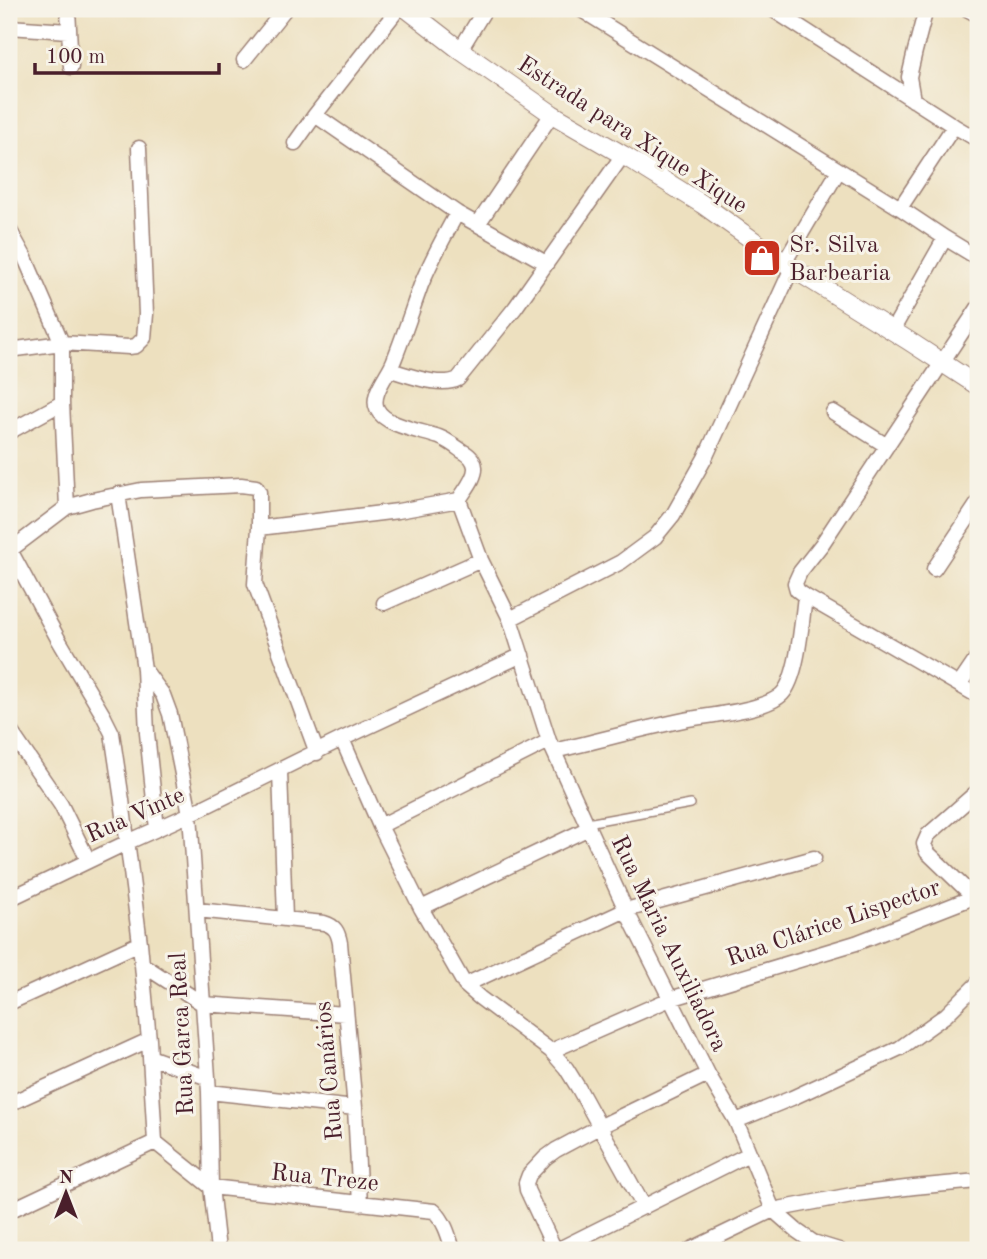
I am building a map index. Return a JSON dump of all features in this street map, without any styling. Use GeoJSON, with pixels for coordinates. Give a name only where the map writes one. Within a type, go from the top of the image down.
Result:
{"type":"FeatureCollection","features":[{"type":"Feature","properties":{"kind":"street"},"geometry":{"type":"LineString","coordinates":[[68,9],[71,67]]}},
{"type":"Feature","properties":{"kind":"street"},"geometry":{"type":"LineString","coordinates":[[244,60],[285,9]]}},
{"type":"Feature","properties":{"kind":"street"},"geometry":{"type":"LineString","coordinates":[[295,143],[398,9]]}},
{"type":"Feature","properties":{"kind":"street","name":"Estrada para Xique Xique"},"geometry":{"type":"LineString","coordinates":[[407,9],[460,50],[552,114],[702,204],[788,265],[978,386]]}},
{"type":"Feature","properties":{"kind":"street"},"geometry":{"type":"LineString","coordinates":[[460,50],[485,9]]}},
{"type":"Feature","properties":{"kind":"street"},"geometry":{"type":"LineString","coordinates":[[580,9],[978,258]]}},
{"type":"Feature","properties":{"kind":"street"},"geometry":{"type":"LineString","coordinates":[[772,9],[978,140]]}},
{"type":"Feature","properties":{"kind":"street"},"geometry":{"type":"LineString","coordinates":[[913,100],[909,77],[926,9]]}},
{"type":"Feature","properties":{"kind":"street"},"geometry":{"type":"LineString","coordinates":[[967,9],[978,15]]}},
{"type":"Feature","properties":{"kind":"street"},"geometry":{"type":"LineString","coordinates":[[9,27],[68,31]]}},
{"type":"Feature","properties":{"kind":"street"},"geometry":{"type":"LineString","coordinates":[[478,223],[552,114]]}},
{"type":"Feature","properties":{"kind":"street"},"geometry":{"type":"LineString","coordinates":[[315,115],[457,213],[546,263]]}},
{"type":"Feature","properties":{"kind":"street"},"geometry":{"type":"LineString","coordinates":[[900,208],[954,126]]}},
{"type":"Feature","properties":{"kind":"street"},"geometry":{"type":"LineString","coordinates":[[9,351],[62,343],[129,347],[136,346],[144,338],[146,314],[139,148]]}},
{"type":"Feature","properties":{"kind":"street"},"geometry":{"type":"LineString","coordinates":[[390,370],[437,382],[458,379],[515,308],[624,155]]}},
{"type":"Feature","properties":{"kind":"street"},"geometry":{"type":"LineString","coordinates":[[510,619],[621,562],[655,537],[673,515],[705,458],[788,265],[839,170]]}},
{"type":"Feature","properties":{"kind":"street"},"geometry":{"type":"LineString","coordinates":[[259,528],[398,511],[459,500],[475,472],[473,460],[449,442],[388,421],[376,406],[378,391],[390,370],[422,284],[457,213]]}},
{"type":"Feature","properties":{"kind":"street"},"geometry":{"type":"LineString","coordinates":[[9,229],[25,258],[62,343],[67,507]]}},
{"type":"Feature","properties":{"kind":"street"},"geometry":{"type":"LineString","coordinates":[[892,331],[945,238]]}},
{"type":"Feature","properties":{"kind":"street"},"geometry":{"type":"LineString","coordinates":[[9,261],[25,258]]}},
{"type":"Feature","properties":{"kind":"street"},"geometry":{"type":"LineString","coordinates":[[978,308],[795,581],[797,590],[805,596],[978,696]]}},
{"type":"Feature","properties":{"kind":"street"},"geometry":{"type":"LineString","coordinates":[[9,432],[62,403]]}},
{"type":"Feature","properties":{"kind":"street"},"geometry":{"type":"LineString","coordinates":[[833,412],[887,446]]}},
{"type":"Feature","properties":{"kind":"street"},"geometry":{"type":"LineString","coordinates":[[211,1187],[155,1142],[141,943],[111,733],[9,550],[67,507],[118,494],[141,490],[241,485],[258,489],[256,584],[317,753]]}},
{"type":"Feature","properties":{"kind":"street"},"geometry":{"type":"LineString","coordinates":[[118,494],[144,668],[147,733],[157,830]]}},
{"type":"Feature","properties":{"kind":"street","name":"Rua Maria Auxiliadora"},"geometry":{"type":"LineString","coordinates":[[459,500],[481,560],[510,619],[552,746],[626,910],[708,1074],[736,1121],[773,1210]]}},
{"type":"Feature","properties":{"kind":"street"},"geometry":{"type":"LineString","coordinates":[[934,569],[978,503]]}},
{"type":"Feature","properties":{"kind":"street"},"geometry":{"type":"LineString","coordinates":[[384,603],[481,560]]}},
{"type":"Feature","properties":{"kind":"street"},"geometry":{"type":"LineString","coordinates":[[380,826],[552,746],[771,701],[782,695],[794,669],[805,596]]}},
{"type":"Feature","properties":{"kind":"street","name":"Rua Vinte"},"geometry":{"type":"LineString","coordinates":[[9,899],[523,655]]}},
{"type":"Feature","properties":{"kind":"street"},"geometry":{"type":"LineString","coordinates":[[959,685],[978,657]]}},
{"type":"Feature","properties":{"kind":"street","name":"Rua Garca Real"},"geometry":{"type":"LineString","coordinates":[[144,668],[163,695],[170,714],[190,814],[208,1085],[211,1187],[218,1250]]}},
{"type":"Feature","properties":{"kind":"street"},"geometry":{"type":"LineString","coordinates":[[9,729],[61,805],[89,860]]}},
{"type":"Feature","properties":{"kind":"street"},"geometry":{"type":"LineString","coordinates":[[342,739],[380,826],[421,908],[465,985],[551,1051],[573,1079],[644,1207]]}},
{"type":"Feature","properties":{"kind":"street"},"geometry":{"type":"LineString","coordinates":[[197,910],[285,919],[280,771]]}},
{"type":"Feature","properties":{"kind":"street"},"geometry":{"type":"LineString","coordinates":[[976,899],[927,852],[924,845],[928,835],[978,791]]}},
{"type":"Feature","properties":{"kind":"street"},"geometry":{"type":"LineString","coordinates":[[421,908],[588,826]]}},
{"type":"Feature","properties":{"kind":"street"},"geometry":{"type":"LineString","coordinates":[[465,985],[626,910],[814,858]]}},
{"type":"Feature","properties":{"kind":"street","name":"Rua Clárice Lispector"},"geometry":{"type":"LineString","coordinates":[[551,1051],[670,999],[856,943],[976,899]]}},
{"type":"Feature","properties":{"kind":"street","name":"Rua Canários"},"geometry":{"type":"LineString","coordinates":[[285,919],[324,923],[334,927],[339,934],[355,1108],[360,1204]]}},
{"type":"Feature","properties":{"kind":"street"},"geometry":{"type":"LineString","coordinates":[[9,1003],[141,943]]}},
{"type":"Feature","properties":{"kind":"street"},"geometry":{"type":"LineString","coordinates":[[142,965],[203,1003],[346,1014]]}},
{"type":"Feature","properties":{"kind":"street"},"geometry":{"type":"LineString","coordinates":[[736,1121],[900,1048],[946,1015],[978,983]]}},
{"type":"Feature","properties":{"kind":"street"},"geometry":{"type":"LineString","coordinates":[[9,1104],[149,1040]]}},
{"type":"Feature","properties":{"kind":"street"},"geometry":{"type":"LineString","coordinates":[[150,1057],[208,1085],[355,1108]]}},
{"type":"Feature","properties":{"kind":"street"},"geometry":{"type":"LineString","coordinates":[[708,1074],[571,1141],[545,1158],[527,1179],[527,1190],[556,1250],[749,1154]]}},
{"type":"Feature","properties":{"kind":"street"},"geometry":{"type":"LineString","coordinates":[[9,1211],[155,1142]]}},
{"type":"Feature","properties":{"kind":"street"},"geometry":{"type":"LineString","coordinates":[[690,1250],[773,1210],[857,1194],[978,1181]]}},
{"type":"Feature","properties":{"kind":"street","name":"Rua Treze"},"geometry":{"type":"LineString","coordinates":[[211,1187],[435,1211],[443,1222],[453,1250]]}},
{"type":"Feature","properties":{"kind":"street"},"geometry":{"type":"LineString","coordinates":[[773,1210],[813,1242],[839,1250]]}},
{"type":"Feature","properties":{"kind":"lane"},"geometry":{"type":"LineString","coordinates":[[588,826],[691,804]]}},
{"type":"Feature","properties":{"kind":"place","name":"Sr. Silva Barbearia"},"geometry":{"type":"Point","coordinates":[762,258]}}]}
